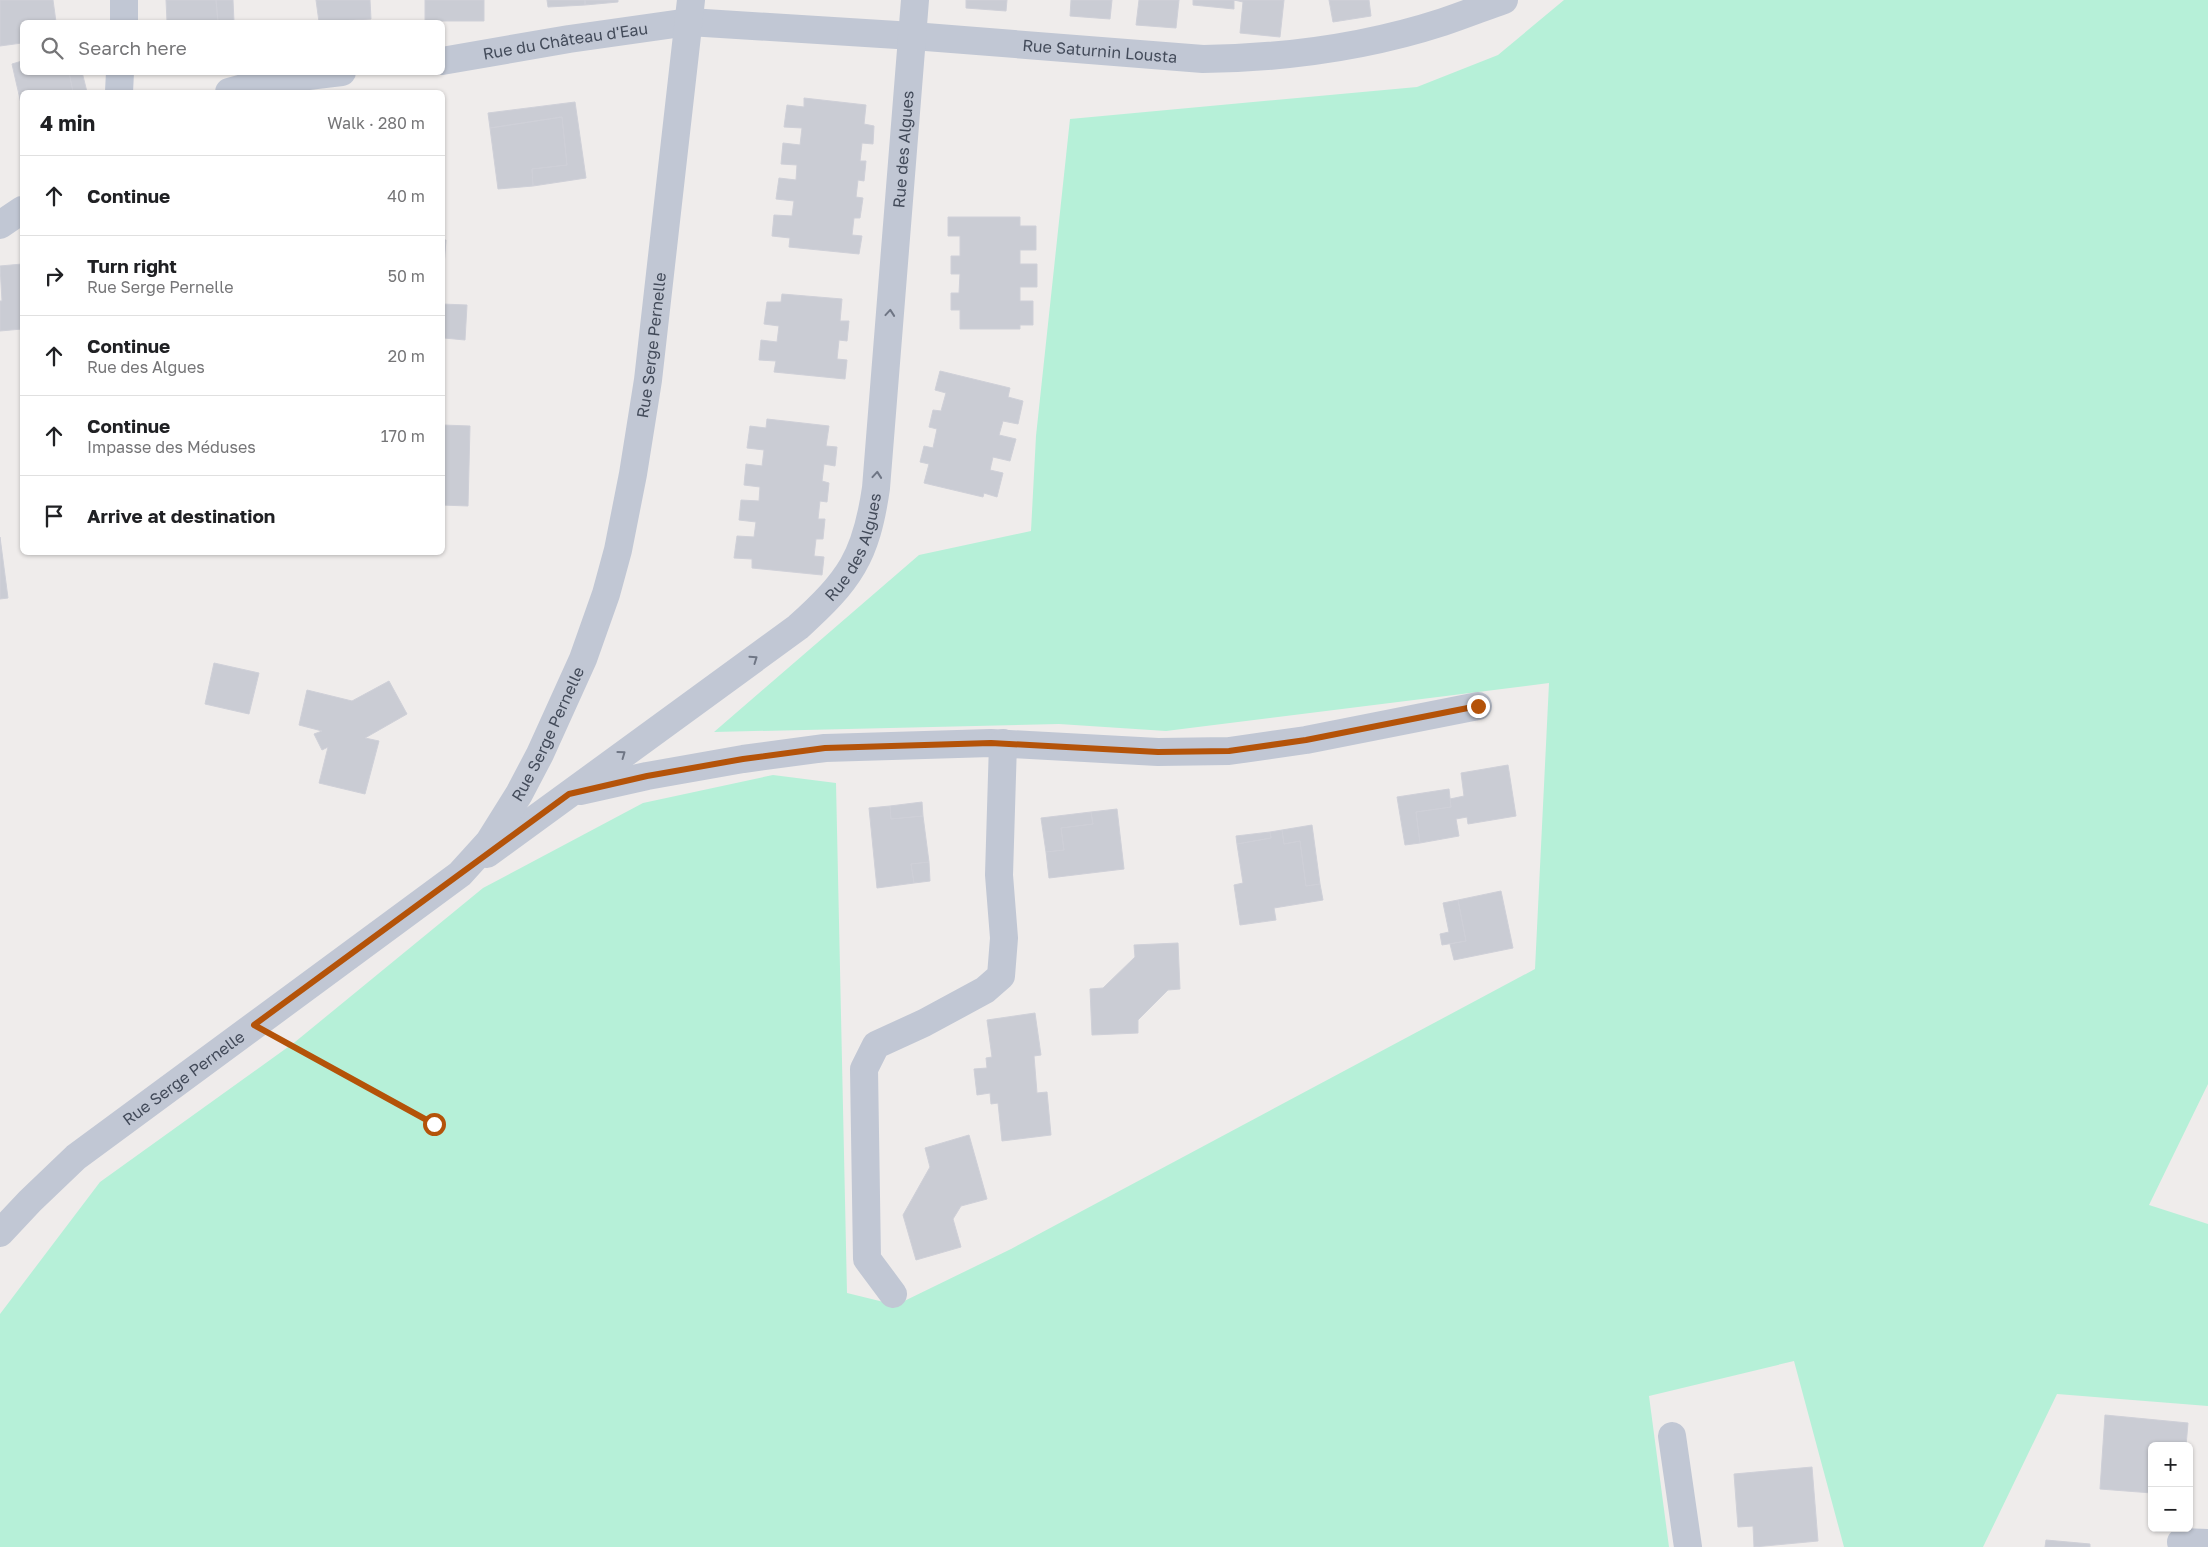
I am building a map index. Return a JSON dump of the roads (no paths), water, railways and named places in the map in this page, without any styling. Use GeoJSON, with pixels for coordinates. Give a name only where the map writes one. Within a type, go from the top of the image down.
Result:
{"type":"FeatureCollection","features":[{"type":"Feature","properties":{"kind":"street"},"geometry":{"type":"LineString","coordinates":[[124,0],[124,20]]}},
{"type":"Feature","properties":{"kind":"street","name":"Rue des Algues"},"geometry":{"type":"LineString","coordinates":[[460,874],[798,627],[824,603],[846,578],[862,550],[871,524],[876,488],[915,0]]}},
{"type":"Feature","properties":{"kind":"street","name":"Rue Saturnin Lousta"},"geometry":{"type":"LineString","coordinates":[[690,11],[913,36],[1203,59],[1248,58],[1302,53],[1386,36],[1442,22],[1504,0]]}},
{"type":"Feature","properties":{"kind":"street","name":"Rue du Château d'Eau"},"geometry":{"type":"LineString","coordinates":[[445,61],[569,40],[690,11]]}},
{"type":"Feature","properties":{"kind":"street","name":"Rue Serge Pernelle"},"geometry":{"type":"LineString","coordinates":[[0,1233],[30,1200],[76,1157],[460,874],[489,842],[519,794],[540,754],[583,659],[611,577],[633,474],[648,380],[690,11]]}},
{"type":"Feature","properties":{"kind":"street"},"geometry":{"type":"LineString","coordinates":[[119,90],[120,75]]}},
{"type":"Feature","properties":{"kind":"street"},"geometry":{"type":"LineString","coordinates":[[236,90],[289,78],[316,75]]}},
{"type":"Feature","properties":{"kind":"street"},"geometry":{"type":"LineString","coordinates":[[0,225],[20,211]]}},
{"type":"Feature","properties":{"kind":"street"},"geometry":{"type":"LineString","coordinates":[[569,794],[647,776],[743,759],[825,748],[1003,743],[1158,752],[1229,751],[1306,740],[1478,706]]}},
{"type":"Feature","properties":{"kind":"street"},"geometry":{"type":"LineString","coordinates":[[893,1294],[867,1259],[864,1069],[876,1045],[924,1023],[985,990],[1001,976],[1004,938],[999,875],[1003,743]]}},
{"type":"Feature","properties":{"kind":"street"},"geometry":{"type":"LineString","coordinates":[[1672,1436],[1688,1547]]}},
{"type":"Feature","properties":{"kind":"street"},"geometry":{"type":"LineString","coordinates":[[2181,1542],[2208,1543]]}}]}
